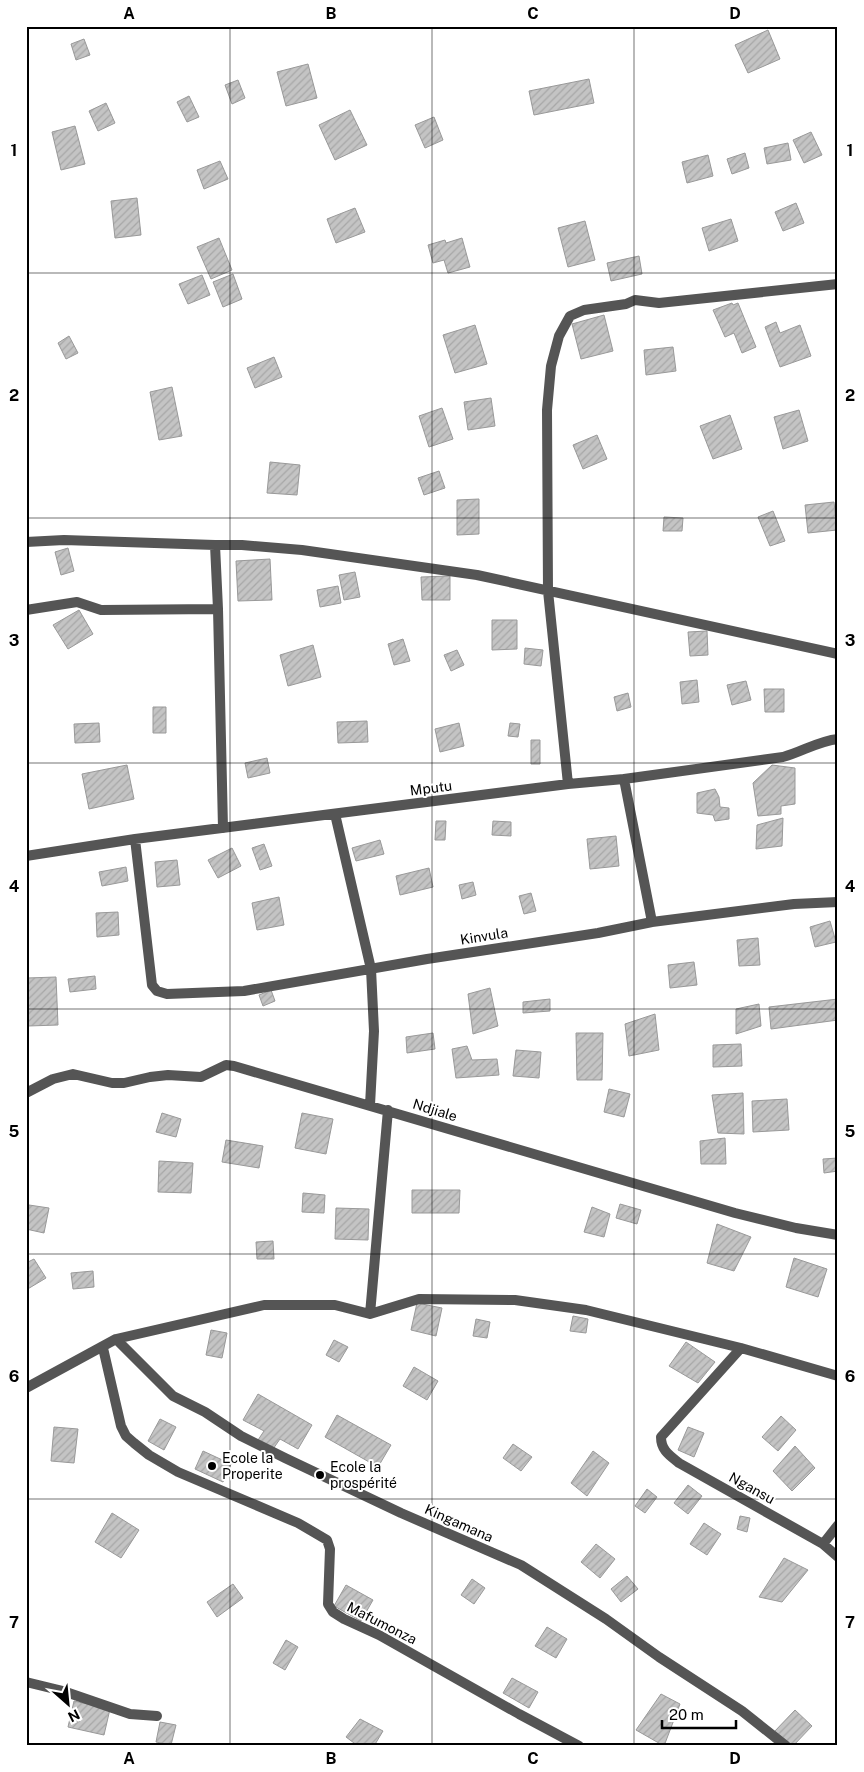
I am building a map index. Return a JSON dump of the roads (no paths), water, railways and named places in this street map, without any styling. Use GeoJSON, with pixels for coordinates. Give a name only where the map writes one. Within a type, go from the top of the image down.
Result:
{"type":"FeatureCollection","features":[{"type":"Feature","properties":{"kind":"street"},"geometry":{"type":"LineString","coordinates":[[568,784],[548,591],[546,410],[551,366],[555,347],[563,328],[570,316],[584,310],[626,304],[635,300],[659,303],[838,284]]}},
{"type":"Feature","properties":{"kind":"street"},"geometry":{"type":"LineString","coordinates":[[26,542],[64,540],[242,545],[302,550],[477,575],[838,654]]}},
{"type":"Feature","properties":{"kind":"street"},"geometry":{"type":"LineString","coordinates":[[215,545],[223,828]]}},
{"type":"Feature","properties":{"kind":"street"},"geometry":{"type":"LineString","coordinates":[[26,610],[77,602],[101,610],[218,610]]}},
{"type":"Feature","properties":{"kind":"street","name":"Mputu"},"geometry":{"type":"LineString","coordinates":[[26,856],[135,839],[568,784],[624,779],[783,757],[798,753],[824,741],[838,739]]}},
{"type":"Feature","properties":{"kind":"street"},"geometry":{"type":"LineString","coordinates":[[624,779],[652,922]]}},
{"type":"Feature","properties":{"kind":"street"},"geometry":{"type":"LineString","coordinates":[[335,814],[370,969],[374,1030],[370,1105]]}},
{"type":"Feature","properties":{"kind":"street","name":"Kinvula"},"geometry":{"type":"LineString","coordinates":[[135,839],[154,988],[167,994],[244,991],[598,933],[652,922],[794,904],[838,902]]}},
{"type":"Feature","properties":{"kind":"street","name":"Ndjiale"},"geometry":{"type":"LineString","coordinates":[[26,1092],[53,1079],[74,1074],[112,1083],[124,1083],[168,1075],[201,1076],[226,1065],[234,1066],[735,1213],[796,1228],[838,1235]]}},
{"type":"Feature","properties":{"kind":"street"},"geometry":{"type":"LineString","coordinates":[[370,1314],[388,1110]]}},
{"type":"Feature","properties":{"kind":"street"},"geometry":{"type":"LineString","coordinates":[[26,1388],[103,1348],[116,1339],[264,1305],[335,1305],[370,1314],[419,1299],[515,1300],[586,1310],[741,1348],[838,1376]]}},
{"type":"Feature","properties":{"kind":"street","name":"Kingamana"},"geometry":{"type":"LineString","coordinates":[[116,1339],[173,1396],[205,1412],[241,1436],[276,1454],[401,1513],[521,1565],[606,1619],[659,1657],[742,1711],[786,1746]]}},
{"type":"Feature","properties":{"kind":"street","name":"Mafumonza"},"geometry":{"type":"LineString","coordinates":[[103,1348],[122,1426],[126,1436],[134,1443],[149,1455],[178,1472],[298,1523],[327,1540],[330,1549],[328,1604],[333,1612],[344,1620],[404,1649],[579,1746]]}},
{"type":"Feature","properties":{"kind":"street","name":"Ngansu"},"geometry":{"type":"LineString","coordinates":[[741,1348],[661,1437],[662,1447],[668,1455],[679,1463],[823,1544],[838,1557]]}},
{"type":"Feature","properties":{"kind":"street"},"geometry":{"type":"LineString","coordinates":[[823,1544],[838,1525]]}},
{"type":"Feature","properties":{"kind":"street"},"geometry":{"type":"LineString","coordinates":[[26,1682],[63,1691],[130,1714],[157,1716]]}},
{"type":"Feature","properties":{"kind":"place","name":"Ecole la Properite"},"geometry":{"type":"Point","coordinates":[212,1466]}},
{"type":"Feature","properties":{"kind":"place","name":"Ecole la prospérité"},"geometry":{"type":"Point","coordinates":[320,1475]}}]}
